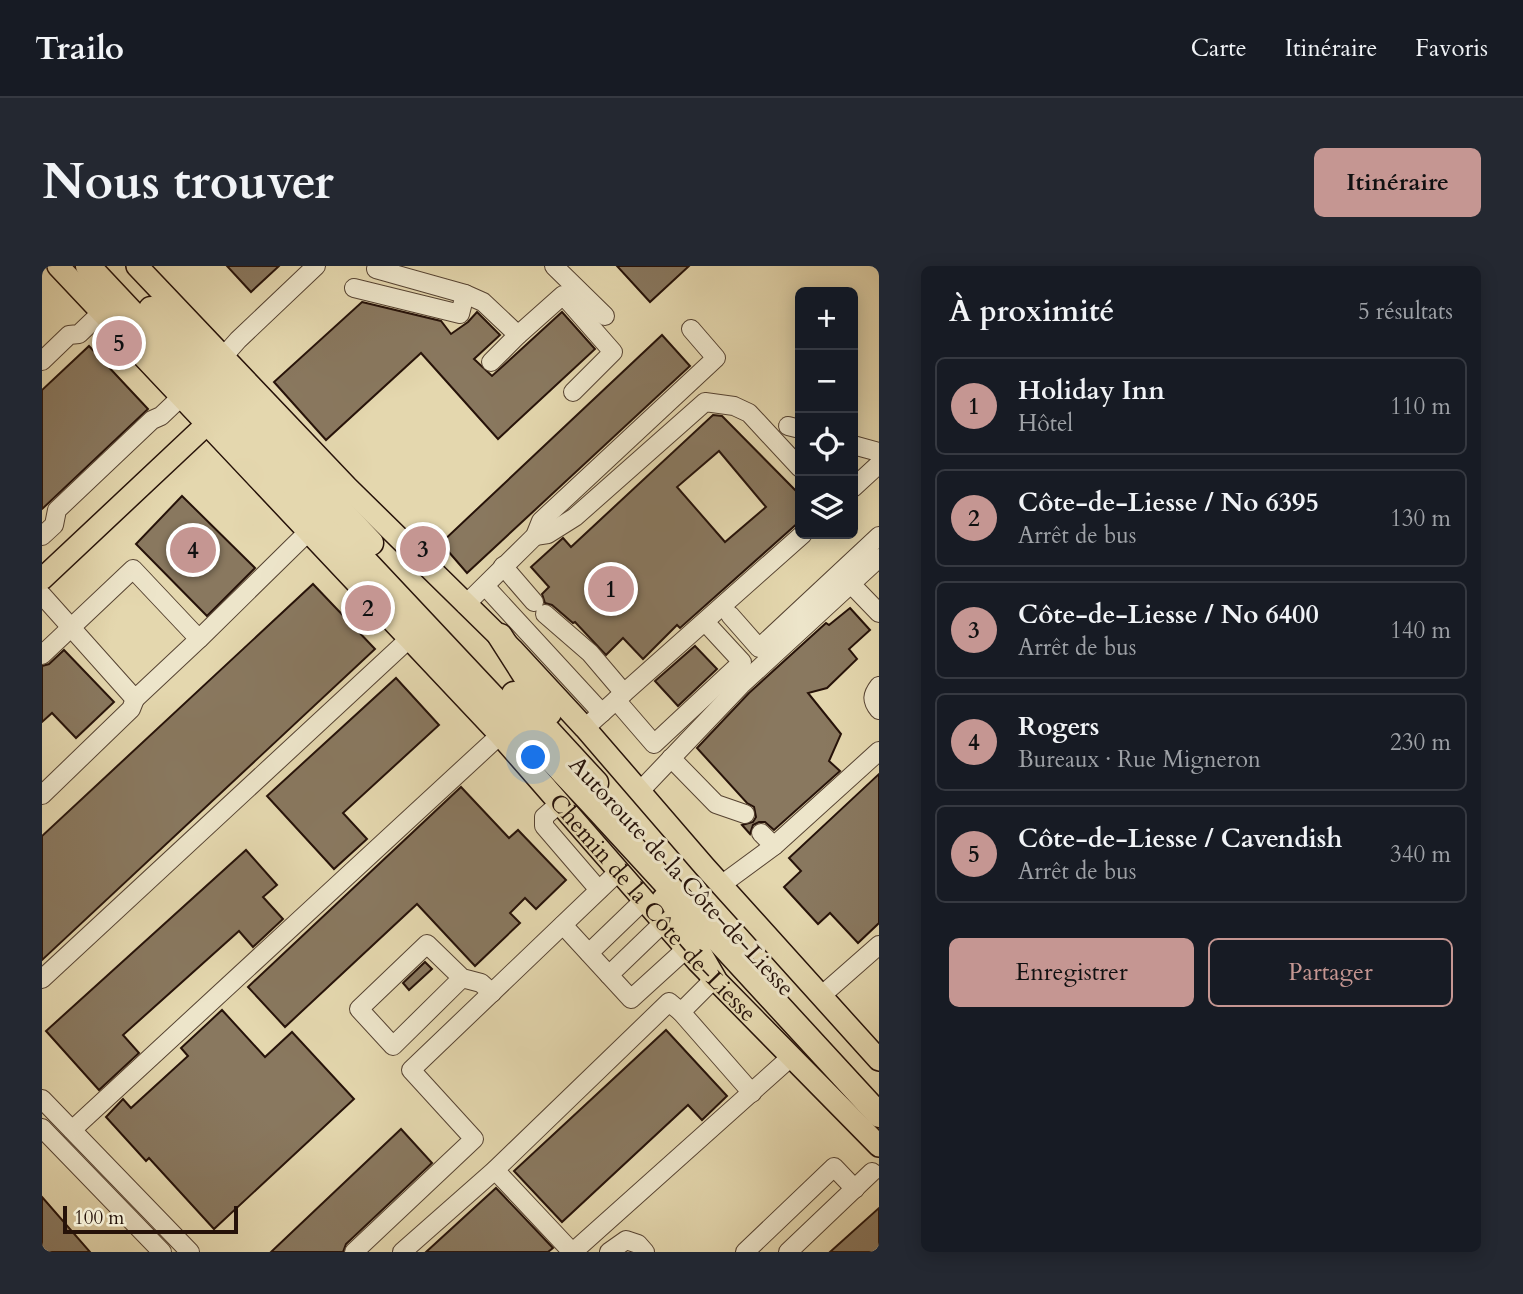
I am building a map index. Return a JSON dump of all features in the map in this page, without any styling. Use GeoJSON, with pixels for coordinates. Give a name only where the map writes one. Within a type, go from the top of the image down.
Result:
{"type":"FeatureCollection","features":[{"type":"Feature","properties":{"kind":"highway","name":"Autoroute de la Côte-de-Liesse"},"geometry":{"type":"LineString","coordinates":[[91,271],[879,1089]]}},
{"type":"Feature","properties":{"kind":"highway"},"geometry":{"type":"LineString","coordinates":[[500,636],[681,922],[714,979]]}},
{"type":"Feature","properties":{"kind":"highway","name":"Autoroute de la Côte-de-Liesse"},"geometry":{"type":"LineString","coordinates":[[604,804],[879,1115]]}},
{"type":"Feature","properties":{"kind":"main road","name":"Chemin de la Côte-de-Liesse"},"geometry":{"type":"LineString","coordinates":[[56,266],[91,271],[102,312],[500,735],[714,979],[879,1146]]}},
{"type":"Feature","properties":{"kind":"main road"},"geometry":{"type":"LineString","coordinates":[[42,278],[56,266]]}},
{"type":"Feature","properties":{"kind":"main road"},"geometry":{"type":"LineString","coordinates":[[138,266],[323,462],[500,636],[879,1060]]}},
{"type":"Feature","properties":{"kind":"main road"},"geometry":{"type":"LineString","coordinates":[[42,579],[207,424]]}},
{"type":"Feature","properties":{"kind":"street"},"geometry":{"type":"LineString","coordinates":[[223,357],[316,266]]}},
{"type":"Feature","properties":{"kind":"street"},"geometry":{"type":"LineString","coordinates":[[554,266],[605,316]]}},
{"type":"Feature","properties":{"kind":"street"},"geometry":{"type":"LineString","coordinates":[[376,269],[466,293],[483,302],[517,335]]}},
{"type":"Feature","properties":{"kind":"street"},"geometry":{"type":"LineString","coordinates":[[354,288],[460,314],[466,293]]}},
{"type":"Feature","properties":{"kind":"street"},"geometry":{"type":"LineString","coordinates":[[491,362],[563,295],[613,352],[573,392]]}},
{"type":"Feature","properties":{"kind":"street"},"geometry":{"type":"LineString","coordinates":[[42,361],[69,335],[79,334],[102,312]]}},
{"type":"Feature","properties":{"kind":"street"},"geometry":{"type":"LineString","coordinates":[[466,605],[535,536],[541,521],[716,358],[691,329]]}},
{"type":"Feature","properties":{"kind":"street"},"geometry":{"type":"LineString","coordinates":[[42,536],[54,524],[57,510],[152,420],[161,416],[181,397]]}},
{"type":"Feature","properties":{"kind":"street"},"geometry":{"type":"LineString","coordinates":[[535,536],[548,534],[575,517],[705,402],[734,406],[749,413],[795,463]]}},
{"type":"Feature","properties":{"kind":"street"},"geometry":{"type":"LineString","coordinates":[[858,446],[879,452]]}},
{"type":"Feature","properties":{"kind":"street"},"geometry":{"type":"LineString","coordinates":[[858,483],[879,464]]}},
{"type":"Feature","properties":{"kind":"street"},"geometry":{"type":"LineString","coordinates":[[42,795],[131,709],[135,699],[309,531]]}},
{"type":"Feature","properties":{"kind":"street"},"geometry":{"type":"LineString","coordinates":[[730,615],[759,648],[879,536]]}},
{"type":"Feature","properties":{"kind":"street"},"geometry":{"type":"LineString","coordinates":[[585,728],[798,539]]}},
{"type":"Feature","properties":{"kind":"street"},"geometry":{"type":"LineString","coordinates":[[640,791],[741,685],[879,558]]}},
{"type":"Feature","properties":{"kind":"street"},"geometry":{"type":"LineString","coordinates":[[503,566],[540,608],[594,658],[654,744],[742,662],[706,623]]}},
{"type":"Feature","properties":{"kind":"street"},"geometry":{"type":"LineString","coordinates":[[42,655],[133,569],[199,639]]}},
{"type":"Feature","properties":{"kind":"street"},"geometry":{"type":"LineString","coordinates":[[850,583],[879,613]]}},
{"type":"Feature","properties":{"kind":"street"},"geometry":{"type":"LineString","coordinates":[[485,586],[602,713]]}},
{"type":"Feature","properties":{"kind":"street"},"geometry":{"type":"LineString","coordinates":[[42,595],[135,699]]}},
{"type":"Feature","properties":{"kind":"street"},"geometry":{"type":"LineString","coordinates":[[42,979],[410,638]]}},
{"type":"Feature","properties":{"kind":"street"},"geometry":{"type":"LineString","coordinates":[[536,675],[573,639]]}},
{"type":"Feature","properties":{"kind":"street"},"geometry":{"type":"LineString","coordinates":[[555,695],[594,658]]}},
{"type":"Feature","properties":{"kind":"street"},"geometry":{"type":"LineString","coordinates":[[879,685],[873,694],[874,703],[879,709]]}},
{"type":"Feature","properties":{"kind":"street"},"geometry":{"type":"LineString","coordinates":[[72,1130],[500,735]]}},
{"type":"Feature","properties":{"kind":"street"},"geometry":{"type":"LineString","coordinates":[[721,885],[768,840],[879,751]]}},
{"type":"Feature","properties":{"kind":"street"},"geometry":{"type":"LineString","coordinates":[[671,758],[716,804],[745,814]]}},
{"type":"Feature","properties":{"kind":"street"},"geometry":{"type":"LineString","coordinates":[[560,803],[544,817],[544,826],[599,890]]}},
{"type":"Feature","properties":{"kind":"street"},"geometry":{"type":"LineString","coordinates":[[586,875],[612,865]]}},
{"type":"Feature","properties":{"kind":"street"},"geometry":{"type":"LineString","coordinates":[[411,1070],[599,890],[612,865]]}},
{"type":"Feature","properties":{"kind":"street"},"geometry":{"type":"LineString","coordinates":[[589,953],[643,901]]}},
{"type":"Feature","properties":{"kind":"street"},"geometry":{"type":"LineString","coordinates":[[609,975],[663,923]]}},
{"type":"Feature","properties":{"kind":"street"},"geometry":{"type":"LineString","coordinates":[[563,925],[631,999],[686,948]]}},
{"type":"Feature","properties":{"kind":"street"},"geometry":{"type":"LineString","coordinates":[[354,1252],[474,1139],[395,1055],[393,1046],[359,1009],[427,944],[461,978],[481,983],[492,993]]}},
{"type":"Feature","properties":{"kind":"street"},"geometry":{"type":"LineString","coordinates":[[821,996],[879,945]]}},
{"type":"Feature","properties":{"kind":"street"},"geometry":{"type":"LineString","coordinates":[[393,1046],[461,978]]}},
{"type":"Feature","properties":{"kind":"street"},"geometry":{"type":"LineString","coordinates":[[681,1012],[714,979]]}},
{"type":"Feature","properties":{"kind":"street"},"geometry":{"type":"LineString","coordinates":[[402,1252],[495,1170],[669,1002],[681,1012],[751,1093]]}},
{"type":"Feature","properties":{"kind":"street"},"geometry":{"type":"LineString","coordinates":[[495,1170],[573,1252],[791,1057]]}},
{"type":"Feature","properties":{"kind":"street"},"geometry":{"type":"LineString","coordinates":[[42,1099],[189,1251]]}},
{"type":"Feature","properties":{"kind":"street"},"geometry":{"type":"LineString","coordinates":[[42,1128],[162,1252]]}},
{"type":"Feature","properties":{"kind":"street"},"geometry":{"type":"LineString","coordinates":[[745,1252],[834,1167],[855,1189]]}},
{"type":"Feature","properties":{"kind":"street"},"geometry":{"type":"LineString","coordinates":[[788,1252],[872,1172]]}},
{"type":"Feature","properties":{"kind":"street"},"geometry":{"type":"LineString","coordinates":[[609,1252],[626,1240],[638,1244],[645,1252]]}},
{"type":"Feature","properties":{"kind":"building"},"geometry":{"type":"Polygon","coordinates":[[[227,266],[279,266],[251,292],[227,266]]]}},
{"type":"Feature","properties":{"kind":"building"},"geometry":{"type":"Polygon","coordinates":[[[617,266],[689,266],[650,302],[617,266]]]}},
{"type":"Feature","properties":{"kind":"building"},"geometry":{"type":"Polygon","coordinates":[[[362,302],[441,321],[451,334],[477,312],[500,335],[474,359],[492,376],[562,312],[595,349],[498,439],[421,353],[326,440],[274,382],[362,302]]]}},
{"type":"Feature","properties":{"kind":"building"},"geometry":{"type":"Polygon","coordinates":[[[662,335],[690,366],[467,573],[441,543],[662,335]]]}},
{"type":"Feature","properties":{"kind":"building"},"geometry":{"type":"Polygon","coordinates":[[[89,346],[148,409],[42,509],[42,390],[89,346]]]}},
{"type":"Feature","properties":{"kind":"building"},"geometry":{"type":"Polygon","coordinates":[[[713,415],[722,416],[795,490],[795,525],[680,628],[677,625],[643,659],[623,638],[606,655],[575,622],[545,603],[542,594],[549,587],[531,567],[563,538],[571,547],[713,415]],[[719,451],[677,487],[725,542],[766,507],[719,451]]]}},
{"type":"Feature","properties":{"kind":"building"},"geometry":{"type":"Polygon","coordinates":[[[182,496],[255,568],[207,616],[136,544],[182,496]]]}},
{"type":"Feature","properties":{"kind":"building"},"geometry":{"type":"Polygon","coordinates":[[[313,584],[375,649],[42,960],[42,836],[313,584]]]}},
{"type":"Feature","properties":{"kind":"building"},"geometry":{"type":"Polygon","coordinates":[[[850,608],[870,630],[849,649],[857,659],[827,688],[808,693],[841,734],[829,761],[840,771],[774,830],[765,822],[759,822],[753,825],[750,834],[742,825],[753,822],[756,817],[754,807],[747,803],[697,748],[749,693],[826,623],[829,625],[850,608]]]}},
{"type":"Feature","properties":{"kind":"building"},"geometry":{"type":"Polygon","coordinates":[[[695,646],[717,669],[678,706],[655,681],[695,646]]]}},
{"type":"Feature","properties":{"kind":"building"},"geometry":{"type":"Polygon","coordinates":[[[64,650],[114,702],[76,738],[52,713],[42,722],[42,666],[49,664],[64,650]]]}},
{"type":"Feature","properties":{"kind":"building"},"geometry":{"type":"Polygon","coordinates":[[[396,678],[439,725],[343,813],[367,839],[334,869],[267,796],[396,678]]]}},
{"type":"Feature","properties":{"kind":"building"},"geometry":{"type":"Polygon","coordinates":[[[879,774],[879,923],[858,943],[830,913],[818,924],[784,887],[801,871],[789,858],[879,774]]]}},
{"type":"Feature","properties":{"kind":"building"},"geometry":{"type":"Polygon","coordinates":[[[461,787],[509,838],[518,830],[566,880],[536,909],[525,898],[510,913],[520,923],[475,966],[417,904],[285,1027],[248,987],[461,787]]]}},
{"type":"Feature","properties":{"kind":"building"},"geometry":{"type":"Polygon","coordinates":[[[246,850],[277,885],[263,897],[283,919],[253,947],[239,931],[123,1035],[139,1053],[99,1090],[46,1031],[246,850]]]}},
{"type":"Feature","properties":{"kind":"building"},"geometry":{"type":"Polygon","coordinates":[[[425,962],[432,969],[409,990],[403,983],[425,962]]]}},
{"type":"Feature","properties":{"kind":"building"},"geometry":{"type":"Polygon","coordinates":[[[222,1010],[265,1057],[292,1032],[354,1099],[214,1229],[149,1158],[146,1161],[106,1117],[123,1099],[131,1108],[188,1056],[181,1048],[222,1010]]]}},
{"type":"Feature","properties":{"kind":"building"},"geometry":{"type":"Polygon","coordinates":[[[666,1030],[727,1096],[702,1120],[688,1105],[562,1222],[514,1171],[666,1030]]]}},
{"type":"Feature","properties":{"kind":"building"},"geometry":{"type":"Polygon","coordinates":[[[401,1129],[432,1163],[346,1244],[343,1252],[271,1252],[401,1129]]]}},
{"type":"Feature","properties":{"kind":"building"},"geometry":{"type":"Polygon","coordinates":[[[496,1188],[553,1248],[548,1252],[426,1252],[496,1188]]]}},
{"type":"Feature","properties":{"kind":"building"},"geometry":{"type":"Polygon","coordinates":[[[42,1197],[90,1252],[42,1252],[42,1197]]]}},
{"type":"Feature","properties":{"kind":"building"},"geometry":{"type":"Polygon","coordinates":[[[879,1208],[879,1249],[875,1252],[830,1252],[879,1208]]]}},
{"type":"Feature","properties":{"kind":"place","name":"Côte-de-Liesse / Cavendish"},"geometry":{"type":"Point","coordinates":[119,343]}},
{"type":"Feature","properties":{"kind":"place","name":"Côte-de-Liesse / No 6400"},"geometry":{"type":"Point","coordinates":[423,549]}},
{"type":"Feature","properties":{"kind":"place","name":"Rogers"},"geometry":{"type":"Point","coordinates":[193,550]}},
{"type":"Feature","properties":{"kind":"place","name":"Holiday Inn"},"geometry":{"type":"Point","coordinates":[611,589]}},
{"type":"Feature","properties":{"kind":"place","name":"Côte-de-Liesse / No 6395"},"geometry":{"type":"Point","coordinates":[368,608]}}]}
